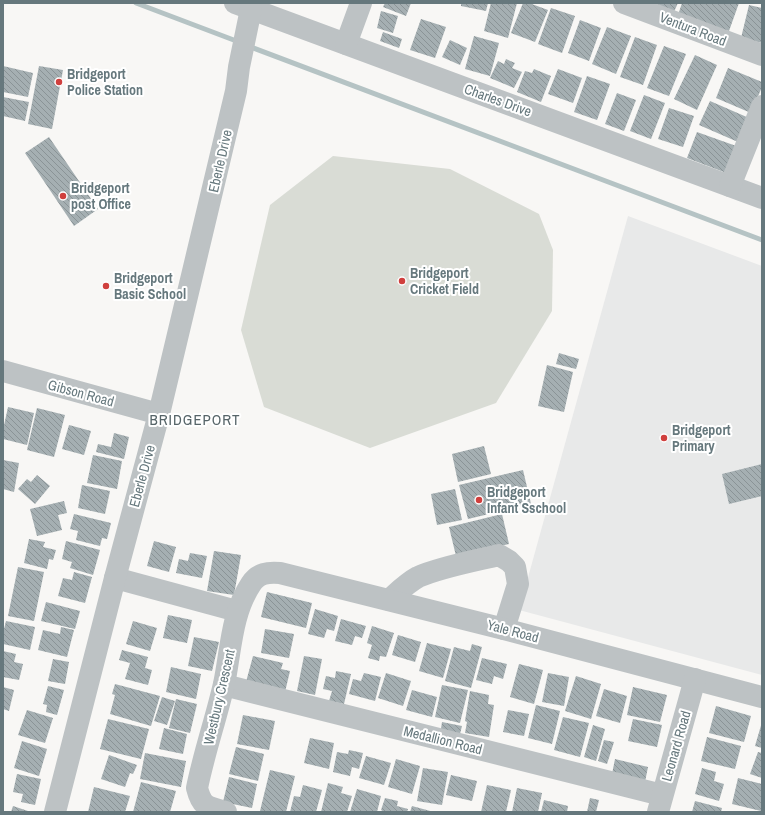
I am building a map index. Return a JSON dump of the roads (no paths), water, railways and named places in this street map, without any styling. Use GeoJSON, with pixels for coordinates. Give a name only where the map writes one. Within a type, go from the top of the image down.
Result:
{"type":"FeatureCollection","features":[{"type":"Feature","properties":{"kind":"street"},"geometry":{"type":"LineString","coordinates":[[346,44],[361,3]]}},
{"type":"Feature","properties":{"kind":"street","name":"Ventura Road"},"geometry":{"type":"LineString","coordinates":[[624,3],[762,55]]}},
{"type":"Feature","properties":{"kind":"street","name":"Charles Drive"},"geometry":{"type":"LineString","coordinates":[[243,6],[762,198]]}},
{"type":"Feature","properties":{"kind":"street","name":"Eberle Drive"},"geometry":{"type":"LineString","coordinates":[[55,812],[159,414],[235,98],[239,67],[243,6]]}},
{"type":"Feature","properties":{"kind":"street"},"geometry":{"type":"LineString","coordinates":[[730,186],[762,106]]}},
{"type":"Feature","properties":{"kind":"street","name":"Gibson Road"},"geometry":{"type":"LineString","coordinates":[[3,371],[159,414]]}},
{"type":"Feature","properties":{"kind":"street"},"geometry":{"type":"LineString","coordinates":[[389,600],[418,577],[452,566],[499,555],[515,567],[518,584],[504,629]]}},
{"type":"Feature","properties":{"kind":"street","name":"Yale Road"},"geometry":{"type":"LineString","coordinates":[[263,574],[280,573],[504,629],[762,697]]}},
{"type":"Feature","properties":{"kind":"street","name":"Westbury Crescent"},"geometry":{"type":"LineString","coordinates":[[226,812],[206,806],[200,798],[197,788],[224,685],[237,611],[251,584],[256,578],[263,574]]}},
{"type":"Feature","properties":{"kind":"street"},"geometry":{"type":"LineString","coordinates":[[115,578],[237,611]]}},
{"type":"Feature","properties":{"kind":"street","name":"Leonard Road"},"geometry":{"type":"LineString","coordinates":[[660,803],[695,679]]}},
{"type":"Feature","properties":{"kind":"street","name":"Medallion Road"},"geometry":{"type":"LineString","coordinates":[[224,685],[660,803]]}},
{"type":"Feature","properties":{"kind":"waterway"},"geometry":{"type":"LineString","coordinates":[[136,3],[239,42]]}},
{"type":"Feature","properties":{"kind":"waterway"},"geometry":{"type":"LineString","coordinates":[[248,46],[762,240]]}},
{"type":"Feature","properties":{"kind":"place","name":"Bridgeport Police Station"},"geometry":{"type":"Point","coordinates":[59,82]}},
{"type":"Feature","properties":{"kind":"place","name":"Bridgeport post Office"},"geometry":{"type":"Point","coordinates":[63,196]}},
{"type":"Feature","properties":{"kind":"place","name":"Bridgeport Cricket Field"},"geometry":{"type":"Point","coordinates":[402,281]}},
{"type":"Feature","properties":{"kind":"place","name":"Bridgeport Basic School"},"geometry":{"type":"Point","coordinates":[106,286]}},
{"type":"Feature","properties":{"kind":"place","name":"Bridgeport Primary"},"geometry":{"type":"Point","coordinates":[664,438]}},
{"type":"Feature","properties":{"kind":"place","name":"Bridgeport Infant Sschool"},"geometry":{"type":"Point","coordinates":[479,500]}},
{"type":"Feature","properties":{"kind":"district","name":"BRIDGEPORT"},"geometry":{"type":"Point","coordinates":[195,420]}}]}
